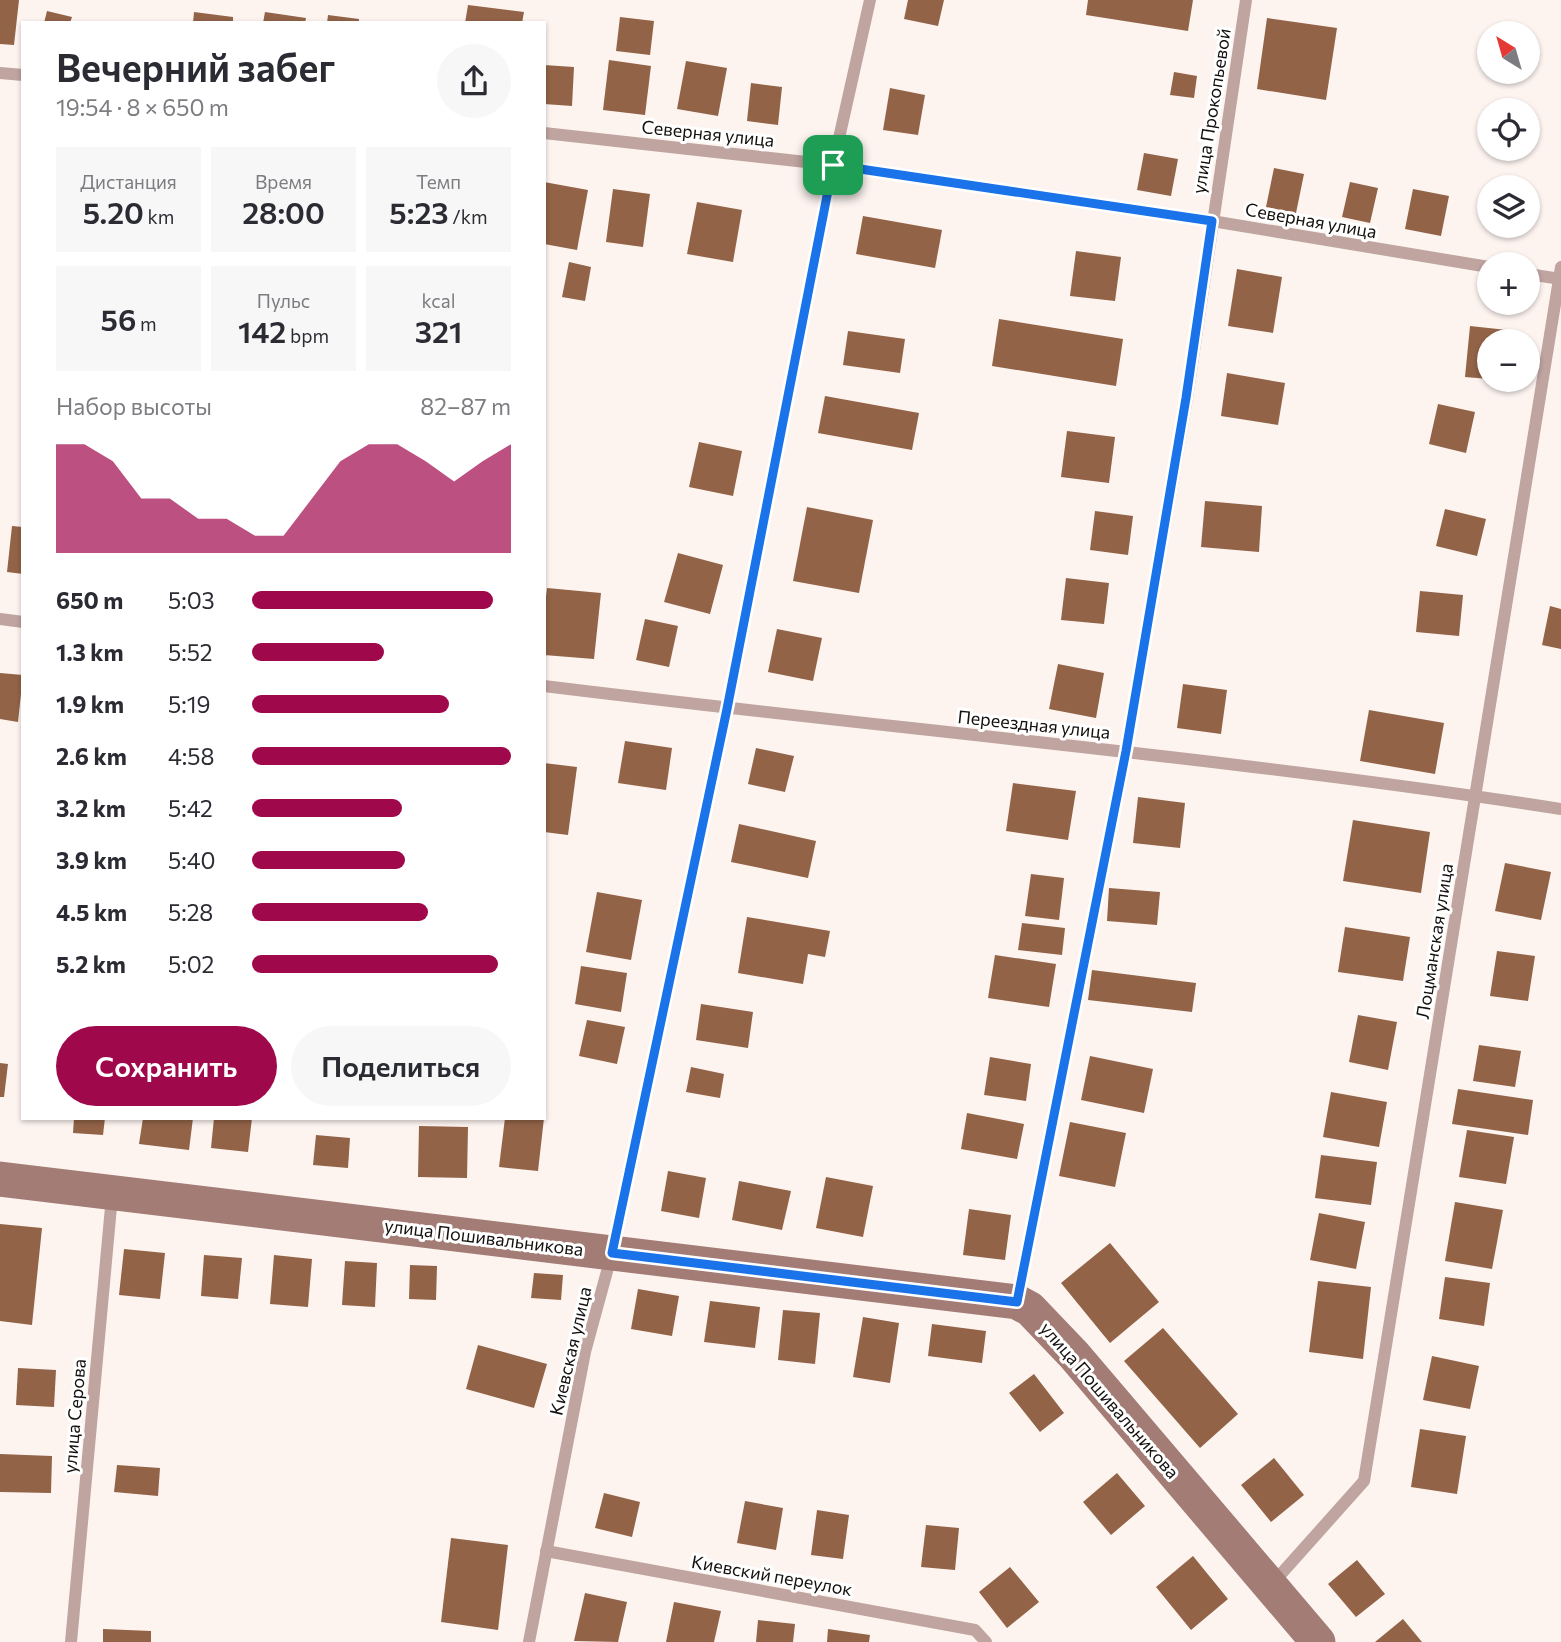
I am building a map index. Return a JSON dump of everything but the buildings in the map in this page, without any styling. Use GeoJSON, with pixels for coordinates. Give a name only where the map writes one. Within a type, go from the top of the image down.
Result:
{"type":"FeatureCollection","features":[{"type":"Feature","properties":{"kind":"main road","name":"улица Пошивальникова"},"geometry":{"type":"LineString","coordinates":[[0,1179],[1017,1302],[1030,1309],[1074,1355],[1318,1642]]}},
{"type":"Feature","properties":{"kind":"lane","name":"Киевская улица"},"geometry":{"type":"LineString","coordinates":[[530,1642],[585,1352],[612,1253],[727,709],[833,165],[870,0]]}},
{"type":"Feature","properties":{"kind":"lane","name":"улица Прокопьевой"},"geometry":{"type":"LineString","coordinates":[[1017,1302],[1126,751],[1186,398],[1246,0]]}},
{"type":"Feature","properties":{"kind":"lane"},"geometry":{"type":"LineString","coordinates":[[0,73],[21,75]]}},
{"type":"Feature","properties":{"kind":"lane","name":"Северная улица"},"geometry":{"type":"LineString","coordinates":[[546,133],[833,165],[1212,221],[1477,265]]}},
{"type":"Feature","properties":{"kind":"lane"},"geometry":{"type":"LineString","coordinates":[[1540,274],[1560,275]]}},
{"type":"Feature","properties":{"kind":"lane","name":"Лоцманская улица"},"geometry":{"type":"LineString","coordinates":[[1271,1586],[1364,1481],[1560,275]]}},
{"type":"Feature","properties":{"kind":"lane"},"geometry":{"type":"LineString","coordinates":[[0,619],[21,622]]}},
{"type":"Feature","properties":{"kind":"lane","name":"Переездная улица"},"geometry":{"type":"LineString","coordinates":[[546,686],[727,709],[1126,751],[1476,796],[1561,810]]}},
{"type":"Feature","properties":{"kind":"lane","name":"улица Серова"},"geometry":{"type":"LineString","coordinates":[[71,1642],[112,1192]]}},
{"type":"Feature","properties":{"kind":"lane","name":"Киевский переулок"},"geometry":{"type":"LineString","coordinates":[[546,1551],[975,1630],[986,1642]]}},
{"type":"Feature","properties":{"kind":"route"},"geometry":{"type":"LineString","coordinates":[[833,165],[1212,221],[1186,398],[1126,751],[1017,1302],[612,1253],[727,709],[833,165]]}}]}
